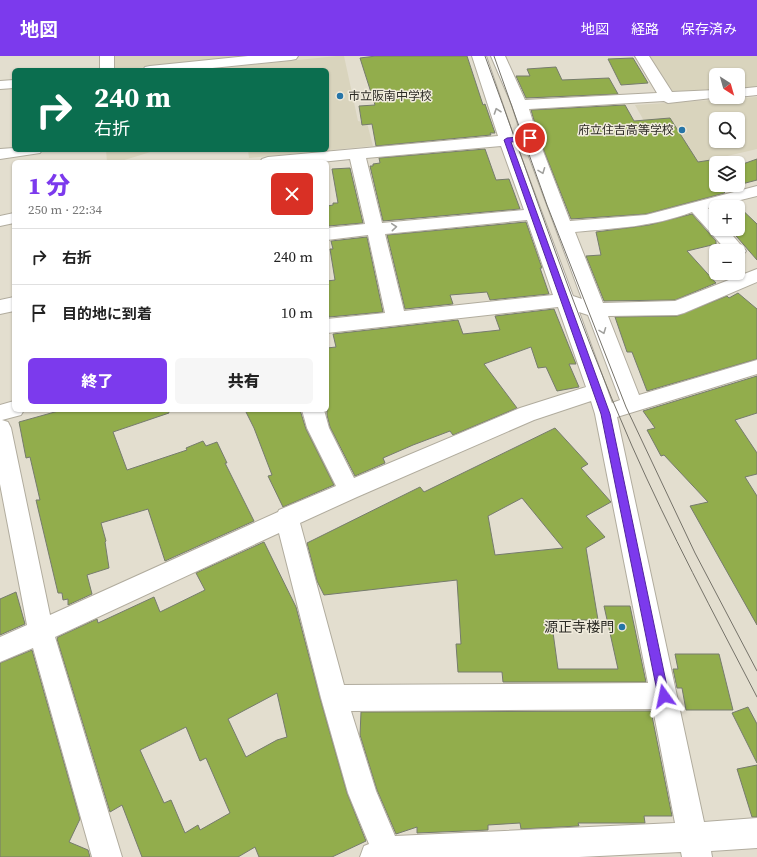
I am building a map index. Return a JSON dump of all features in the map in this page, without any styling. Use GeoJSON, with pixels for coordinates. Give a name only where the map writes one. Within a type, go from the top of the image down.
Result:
{"type":"FeatureCollection","features":[{"type":"Feature","properties":{"kind":"street"},"geometry":{"type":"LineString","coordinates":[[107,56],[107,68]]}},
{"type":"Feature","properties":{"kind":"street"},"geometry":{"type":"LineString","coordinates":[[170,68],[292,56]]}},
{"type":"Feature","properties":{"kind":"street"},"geometry":{"type":"LineString","coordinates":[[479,56],[507,140],[602,402],[695,847]]}},
{"type":"Feature","properties":{"kind":"street"},"geometry":{"type":"LineString","coordinates":[[498,56],[520,105],[530,138],[632,405]]}},
{"type":"Feature","properties":{"kind":"street"},"geometry":{"type":"LineString","coordinates":[[642,56],[668,98]]}},
{"type":"Feature","properties":{"kind":"street"},"geometry":{"type":"LineString","coordinates":[[0,85],[12,84]]}},
{"type":"Feature","properties":{"kind":"street"},"geometry":{"type":"LineString","coordinates":[[745,92],[757,91]]}},
{"type":"Feature","properties":{"kind":"street"},"geometry":{"type":"LineString","coordinates":[[520,105],[709,95]]}},
{"type":"Feature","properties":{"kind":"street"},"geometry":{"type":"LineString","coordinates":[[290,160],[530,138]]}},
{"type":"Feature","properties":{"kind":"street"},"geometry":{"type":"LineString","coordinates":[[0,154],[17,152]]}},
{"type":"Feature","properties":{"kind":"street"},"geometry":{"type":"LineString","coordinates":[[357,154],[396,317]]}},
{"type":"Feature","properties":{"kind":"street"},"geometry":{"type":"LineString","coordinates":[[564,227],[646,220],[757,191]]}},
{"type":"Feature","properties":{"kind":"street"},"geometry":{"type":"LineString","coordinates":[[696,206],[709,221]]}},
{"type":"Feature","properties":{"kind":"street"},"geometry":{"type":"LineString","coordinates":[[329,234],[374,228],[534,214]]}},
{"type":"Feature","properties":{"kind":"street"},"geometry":{"type":"LineString","coordinates":[[0,221],[12,218]]}},
{"type":"Feature","properties":{"kind":"street"},"geometry":{"type":"LineString","coordinates":[[722,236],[730,244]]}},
{"type":"Feature","properties":{"kind":"street"},"geometry":{"type":"LineString","coordinates":[[329,326],[396,317],[564,300],[595,310],[677,308],[757,274],[745,261]]}},
{"type":"Feature","properties":{"kind":"street"},"geometry":{"type":"LineString","coordinates":[[0,307],[12,304]]}},
{"type":"Feature","properties":{"kind":"street"},"geometry":{"type":"LineString","coordinates":[[0,650],[287,517],[527,414],[602,402],[632,405],[757,367]]}},
{"type":"Feature","properties":{"kind":"street"},"geometry":{"type":"LineString","coordinates":[[0,413],[12,410]]}},
{"type":"Feature","properties":{"kind":"street"},"geometry":{"type":"LineString","coordinates":[[314,412],[318,428],[349,490]]}},
{"type":"Feature","properties":{"kind":"street"},"geometry":{"type":"LineString","coordinates":[[0,428],[41,632],[107,857]]}},
{"type":"Feature","properties":{"kind":"street"},"geometry":{"type":"LineString","coordinates":[[287,517],[334,698],[381,854],[695,847],[757,833]]}},
{"type":"Feature","properties":{"kind":"street"},"geometry":{"type":"LineString","coordinates":[[334,698],[664,696]]}},
{"type":"Feature","properties":{"kind":"shaded area"},"geometry":{"type":"Polygon","coordinates":[[[112,56],[262,56],[138,68],[112,68],[112,56]]]}},
{"type":"Feature","properties":{"kind":"shaded area","name":"市立阪南中学校"},"geometry":{"type":"Polygon","coordinates":[[[344,56],[358,121],[367,123],[373,146],[329,150],[329,68],[219,68],[344,56]]]}},
{"type":"Feature","properties":{"kind":"shaded area","name":"府立住吉高等学校"},"geometry":{"type":"Polygon","coordinates":[[[649,56],[757,56],[757,89],[745,90],[745,68],[709,68],[709,92],[673,95],[649,56]]]}},
{"type":"Feature","properties":{"kind":"shaded area","name":"府立住吉高等学校"},"geometry":{"type":"Polygon","coordinates":[[[757,97],[757,149],[727,156],[709,156],[709,164],[671,169],[635,105],[709,100],[709,104],[745,104],[745,98],[757,97]]]}},
{"type":"Feature","properties":{"kind":"shaded area"},"geometry":{"type":"Polygon","coordinates":[[[106,152],[150,152],[124,160],[107,160],[106,152]]]}},
{"type":"Feature","properties":{"kind":"shaded area","name":"市立阪南中学校"},"geometry":{"type":"Polygon","coordinates":[[[248,152],[311,152],[249,158],[248,152]]]}},
{"type":"Feature","properties":{"kind":"building"},"geometry":{"type":"Polygon","coordinates":[[[376,56],[467,56],[483,105],[485,104],[495,133],[490,133],[491,135],[376,146],[372,124],[362,125],[359,106],[375,105],[360,58],[376,56]]]}},
{"type":"Feature","properties":{"kind":"building"},"geometry":{"type":"Polygon","coordinates":[[[633,58],[648,83],[621,85],[608,59],[633,58]]]}},
{"type":"Feature","properties":{"kind":"building"},"geometry":{"type":"Polygon","coordinates":[[[556,67],[562,80],[609,78],[618,94],[526,98],[516,76],[530,76],[527,69],[556,67]]]}},
{"type":"Feature","properties":{"kind":"building"},"geometry":{"type":"Polygon","coordinates":[[[625,105],[634,121],[670,118],[698,162],[709,160],[709,192],[725,193],[646,214],[571,219],[539,138],[531,110],[625,105]]]}},
{"type":"Feature","properties":{"kind":"building"},"geometry":{"type":"Polygon","coordinates":[[[485,149],[496,180],[509,179],[520,209],[383,221],[370,166],[380,163],[379,158],[485,149]]]}},
{"type":"Feature","properties":{"kind":"building"},"geometry":{"type":"Polygon","coordinates":[[[757,159],[757,180],[745,183],[745,163],[757,159]]]}},
{"type":"Feature","properties":{"kind":"building"},"geometry":{"type":"Polygon","coordinates":[[[350,168],[363,223],[329,226],[329,206],[333,205],[333,203],[338,203],[332,169],[350,168]]]}},
{"type":"Feature","properties":{"kind":"building"},"geometry":{"type":"Polygon","coordinates":[[[745,213],[757,224],[757,260],[745,246],[745,244],[743,244],[736,236],[745,236],[745,213]]]}},
{"type":"Feature","properties":{"kind":"building"},"geometry":{"type":"Polygon","coordinates":[[[692,214],[709,233],[709,236],[712,236],[716,241],[716,244],[709,244],[709,246],[687,251],[709,275],[709,280],[713,280],[716,283],[675,300],[604,301],[586,256],[601,255],[596,232],[649,225],[692,214]]]}},
{"type":"Feature","properties":{"kind":"building"},"geometry":{"type":"Polygon","coordinates":[[[526,222],[542,268],[540,268],[549,294],[490,300],[487,292],[450,295],[453,304],[405,309],[387,235],[526,222]]]}},
{"type":"Feature","properties":{"kind":"building"},"geometry":{"type":"Polygon","coordinates":[[[367,237],[383,312],[329,317],[329,281],[335,280],[330,249],[333,249],[331,241],[367,237]]]}},
{"type":"Feature","properties":{"kind":"building"},"geometry":{"type":"Polygon","coordinates":[[[738,293],[757,309],[757,359],[647,391],[632,352],[627,352],[615,317],[677,316],[727,296],[729,298],[738,293]]]}},
{"type":"Feature","properties":{"kind":"building"},"geometry":{"type":"Polygon","coordinates":[[[554,309],[576,364],[569,364],[579,387],[557,391],[546,367],[538,368],[531,347],[484,364],[517,408],[453,435],[450,431],[413,445],[383,458],[385,463],[355,476],[330,427],[327,415],[327,412],[329,412],[329,348],[336,347],[333,334],[458,320],[463,334],[500,330],[495,316],[554,309]]]}},
{"type":"Feature","properties":{"kind":"building"},"geometry":{"type":"Polygon","coordinates":[[[757,376],[757,413],[735,420],[757,453],[757,474],[745,477],[757,496],[757,625],[690,506],[708,502],[664,455],[661,456],[647,430],[655,428],[643,411],[757,376]]]}},
{"type":"Feature","properties":{"kind":"building"},"geometry":{"type":"Polygon","coordinates":[[[55,412],[169,412],[113,432],[127,470],[187,450],[186,448],[203,441],[206,446],[217,442],[227,463],[225,463],[254,521],[165,561],[148,509],[101,523],[106,541],[109,568],[87,575],[92,594],[68,605],[68,599],[63,600],[62,593],[58,593],[36,500],[40,500],[30,457],[26,458],[19,422],[55,412]]]}},
{"type":"Feature","properties":{"kind":"building"},"geometry":{"type":"Polygon","coordinates":[[[246,412],[301,412],[306,429],[334,485],[283,507],[268,476],[272,475],[254,428],[246,412]]]}},
{"type":"Feature","properties":{"kind":"building"},"geometry":{"type":"Polygon","coordinates":[[[555,428],[588,464],[581,468],[611,502],[586,516],[605,537],[586,548],[598,620],[554,620],[555,625],[552,625],[558,669],[618,669],[604,606],[630,606],[646,682],[503,682],[502,672],[458,672],[456,644],[461,644],[457,580],[324,595],[317,581],[307,543],[420,487],[424,492],[555,428]],[[522,498],[488,516],[495,555],[563,548],[522,498]]]}},
{"type":"Feature","properties":{"kind":"building"},"geometry":{"type":"Polygon","coordinates":[[[264,542],[296,607],[347,793],[366,841],[332,857],[259,857],[255,847],[238,857],[142,857],[122,805],[110,812],[57,639],[58,637],[97,619],[98,623],[154,597],[160,612],[205,590],[196,573],[264,542]],[[277,693],[228,719],[246,757],[277,740],[287,737],[277,693]],[[186,727],[140,750],[164,803],[171,800],[185,833],[198,825],[200,830],[230,813],[206,758],[200,761],[186,727]]]}},
{"type":"Feature","properties":{"kind":"building"},"geometry":{"type":"Polygon","coordinates":[[[16,592],[25,624],[0,635],[0,599],[16,592]]]}},
{"type":"Feature","properties":{"kind":"building"},"geometry":{"type":"Polygon","coordinates":[[[32,650],[80,819],[69,842],[88,850],[90,857],[0,857],[0,663],[32,650]]]}},
{"type":"Feature","properties":{"kind":"building"},"geometry":{"type":"Polygon","coordinates":[[[675,654],[719,654],[733,710],[686,710],[682,688],[677,688],[673,669],[678,669],[675,654]]]}},
{"type":"Feature","properties":{"kind":"building"},"geometry":{"type":"Polygon","coordinates":[[[748,707],[757,724],[757,763],[732,713],[748,707]]]}},
{"type":"Feature","properties":{"kind":"building"},"geometry":{"type":"Polygon","coordinates":[[[651,711],[672,816],[644,816],[645,823],[578,823],[579,826],[521,829],[520,823],[488,825],[488,830],[417,833],[417,827],[396,834],[377,790],[360,735],[361,712],[651,711]]]}},
{"type":"Feature","properties":{"kind":"building"},"geometry":{"type":"Polygon","coordinates":[[[757,765],[757,817],[752,817],[737,769],[757,765]]]}},
{"type":"Feature","properties":{"kind":"tram line"},"geometry":{"type":"LineString","coordinates":[[485,56],[592,350],[632,446],[693,573],[757,697]]}},
{"type":"Feature","properties":{"kind":"tram line"},"geometry":{"type":"LineString","coordinates":[[494,56],[547,205],[626,407],[695,553],[757,671]]}},
{"type":"Feature","properties":{"kind":"place","name":"市立阪南中学校"},"geometry":{"type":"Point","coordinates":[340,96]}},
{"type":"Feature","properties":{"kind":"place","name":"府立住吉高等学校"},"geometry":{"type":"Point","coordinates":[682,130]}},
{"type":"Feature","properties":{"kind":"place","name":"源正寺楼門"},"geometry":{"type":"Point","coordinates":[622,627]}},
{"type":"Feature","properties":{"kind":"route"},"geometry":{"type":"LineString","coordinates":[[530,138],[507,140],[606,414],[664,696]]}}]}
